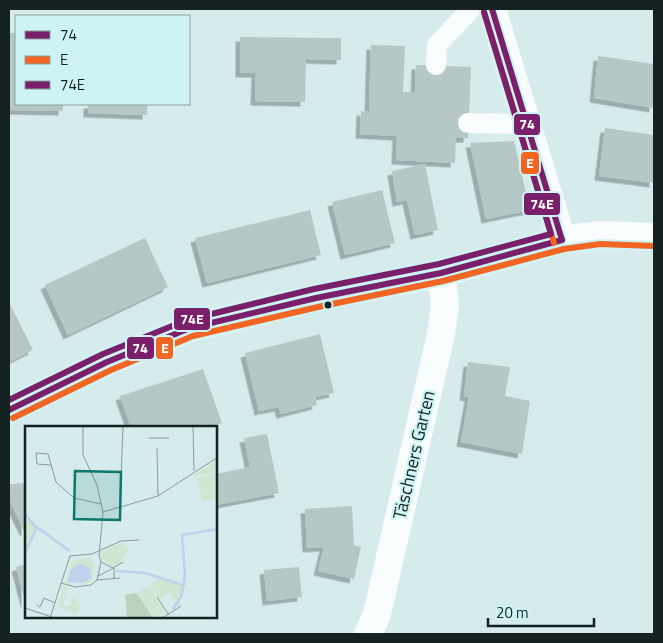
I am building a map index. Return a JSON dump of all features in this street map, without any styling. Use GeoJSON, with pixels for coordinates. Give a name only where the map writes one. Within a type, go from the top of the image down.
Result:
{"type":"FeatureCollection","features":[{"type":"Feature","properties":{"kind":"street"},"geometry":{"type":"LineString","coordinates":[[492,9],[562,240]]}},
{"type":"Feature","properties":{"kind":"street"},"geometry":{"type":"LineString","coordinates":[[9,410],[107,362],[190,328],[316,298],[441,273],[562,240],[600,235],[654,237]]}},
{"type":"Feature","properties":{"kind":"street","name":"Täschners Garten"},"geometry":{"type":"LineString","coordinates":[[368,634],[377,614],[441,334],[445,305],[441,273]]}},
{"type":"Feature","properties":{"kind":"lane"},"geometry":{"type":"LineString","coordinates":[[436,65],[437,45],[471,9]]}},
{"type":"Feature","properties":{"kind":"lane"},"geometry":{"type":"LineString","coordinates":[[468,123],[528,124]]}},
{"type":"Feature","properties":{"kind":"building"},"geometry":{"type":"Polygon","coordinates":[[[9,33],[15,33],[15,105],[63,105],[63,111],[9,110],[9,33]]]}},
{"type":"Feature","properties":{"kind":"building"},"geometry":{"type":"Polygon","coordinates":[[[240,37],[341,38],[341,60],[306,59],[305,102],[255,101],[256,73],[240,73],[240,37]]]}},
{"type":"Feature","properties":{"kind":"building"},"geometry":{"type":"Polygon","coordinates":[[[371,45],[405,46],[403,92],[415,92],[416,65],[471,67],[468,138],[456,138],[455,163],[396,160],[397,136],[360,134],[361,111],[369,112],[371,45]]]}},
{"type":"Feature","properties":{"kind":"building"},"geometry":{"type":"Polygon","coordinates":[[[598,56],[654,64],[654,108],[594,98],[598,56]]]}},
{"type":"Feature","properties":{"kind":"building"},"geometry":{"type":"Polygon","coordinates":[[[88,105],[147,105],[147,115],[88,113],[88,105]]]}},
{"type":"Feature","properties":{"kind":"building"},"geometry":{"type":"Polygon","coordinates":[[[605,128],[654,135],[654,183],[599,176],[605,128]]]}},
{"type":"Feature","properties":{"kind":"building"},"geometry":{"type":"Polygon","coordinates":[[[514,141],[530,210],[486,219],[470,143],[514,141]]]}},
{"type":"Feature","properties":{"kind":"building"},"geometry":{"type":"Polygon","coordinates":[[[425,164],[438,230],[415,235],[407,200],[397,202],[392,171],[425,164]]]}},
{"type":"Feature","properties":{"kind":"building"},"geometry":{"type":"Polygon","coordinates":[[[382,190],[395,243],[345,255],[332,202],[382,190]]]}},
{"type":"Feature","properties":{"kind":"building"},"geometry":{"type":"Polygon","coordinates":[[[310,210],[321,255],[207,283],[195,238],[310,210]]]}},
{"type":"Feature","properties":{"kind":"building"},"geometry":{"type":"Polygon","coordinates":[[[145,238],[168,287],[68,335],[45,285],[145,238]]]}},
{"type":"Feature","properties":{"kind":"building"},"geometry":{"type":"Polygon","coordinates":[[[11,306],[33,350],[9,362],[9,307],[11,306]]]}},
{"type":"Feature","properties":{"kind":"building"},"geometry":{"type":"Polygon","coordinates":[[[320,334],[334,393],[315,397],[317,405],[281,414],[279,407],[259,411],[245,353],[320,334]]]}},
{"type":"Feature","properties":{"kind":"building"},"geometry":{"type":"Polygon","coordinates":[[[468,362],[510,367],[505,396],[530,401],[522,454],[461,442],[469,397],[464,396],[468,362]]]}},
{"type":"Feature","properties":{"kind":"building"},"geometry":{"type":"Polygon","coordinates":[[[203,369],[222,423],[214,426],[131,426],[120,396],[203,369]]]}},
{"type":"Feature","properties":{"kind":"building"},"geometry":{"type":"Polygon","coordinates":[[[267,434],[279,493],[218,505],[218,474],[250,467],[244,438],[267,434]]]}},
{"type":"Feature","properties":{"kind":"building"},"geometry":{"type":"Polygon","coordinates":[[[25,483],[25,531],[9,499],[9,484],[25,483]]]}},
{"type":"Feature","properties":{"kind":"building"},"geometry":{"type":"Polygon","coordinates":[[[352,506],[354,545],[361,547],[354,579],[318,571],[324,547],[307,548],[305,509],[352,506]]]}},
{"type":"Feature","properties":{"kind":"building"},"geometry":{"type":"Polygon","coordinates":[[[25,564],[25,601],[16,567],[25,564]]]}},
{"type":"Feature","properties":{"kind":"building"},"geometry":{"type":"Polygon","coordinates":[[[299,567],[302,597],[267,601],[264,570],[299,567]]]}},
{"type":"Feature","properties":{"kind":"transit line","name":"74"},"geometry":{"type":"LineString","coordinates":[[492,9],[562,240]]}},
{"type":"Feature","properties":{"kind":"transit line","name":"E"},"geometry":{"type":"LineString","coordinates":[[484,12],[554,243]]}},
{"type":"Feature","properties":{"kind":"transit line","name":"74E"},"geometry":{"type":"LineString","coordinates":[[9,400],[103,354],[187,320],[314,289],[439,264],[551,234],[484,12]]}},
{"type":"Feature","properties":{"kind":"transit line","name":"74"},"geometry":{"type":"LineString","coordinates":[[9,410],[107,362],[190,328],[316,298],[441,273],[562,240]]}},
{"type":"Feature","properties":{"kind":"transit line","name":"E"},"geometry":{"type":"LineString","coordinates":[[13,418],[111,370],[193,336],[443,281],[564,249],[600,244],[654,246]]}}]}
